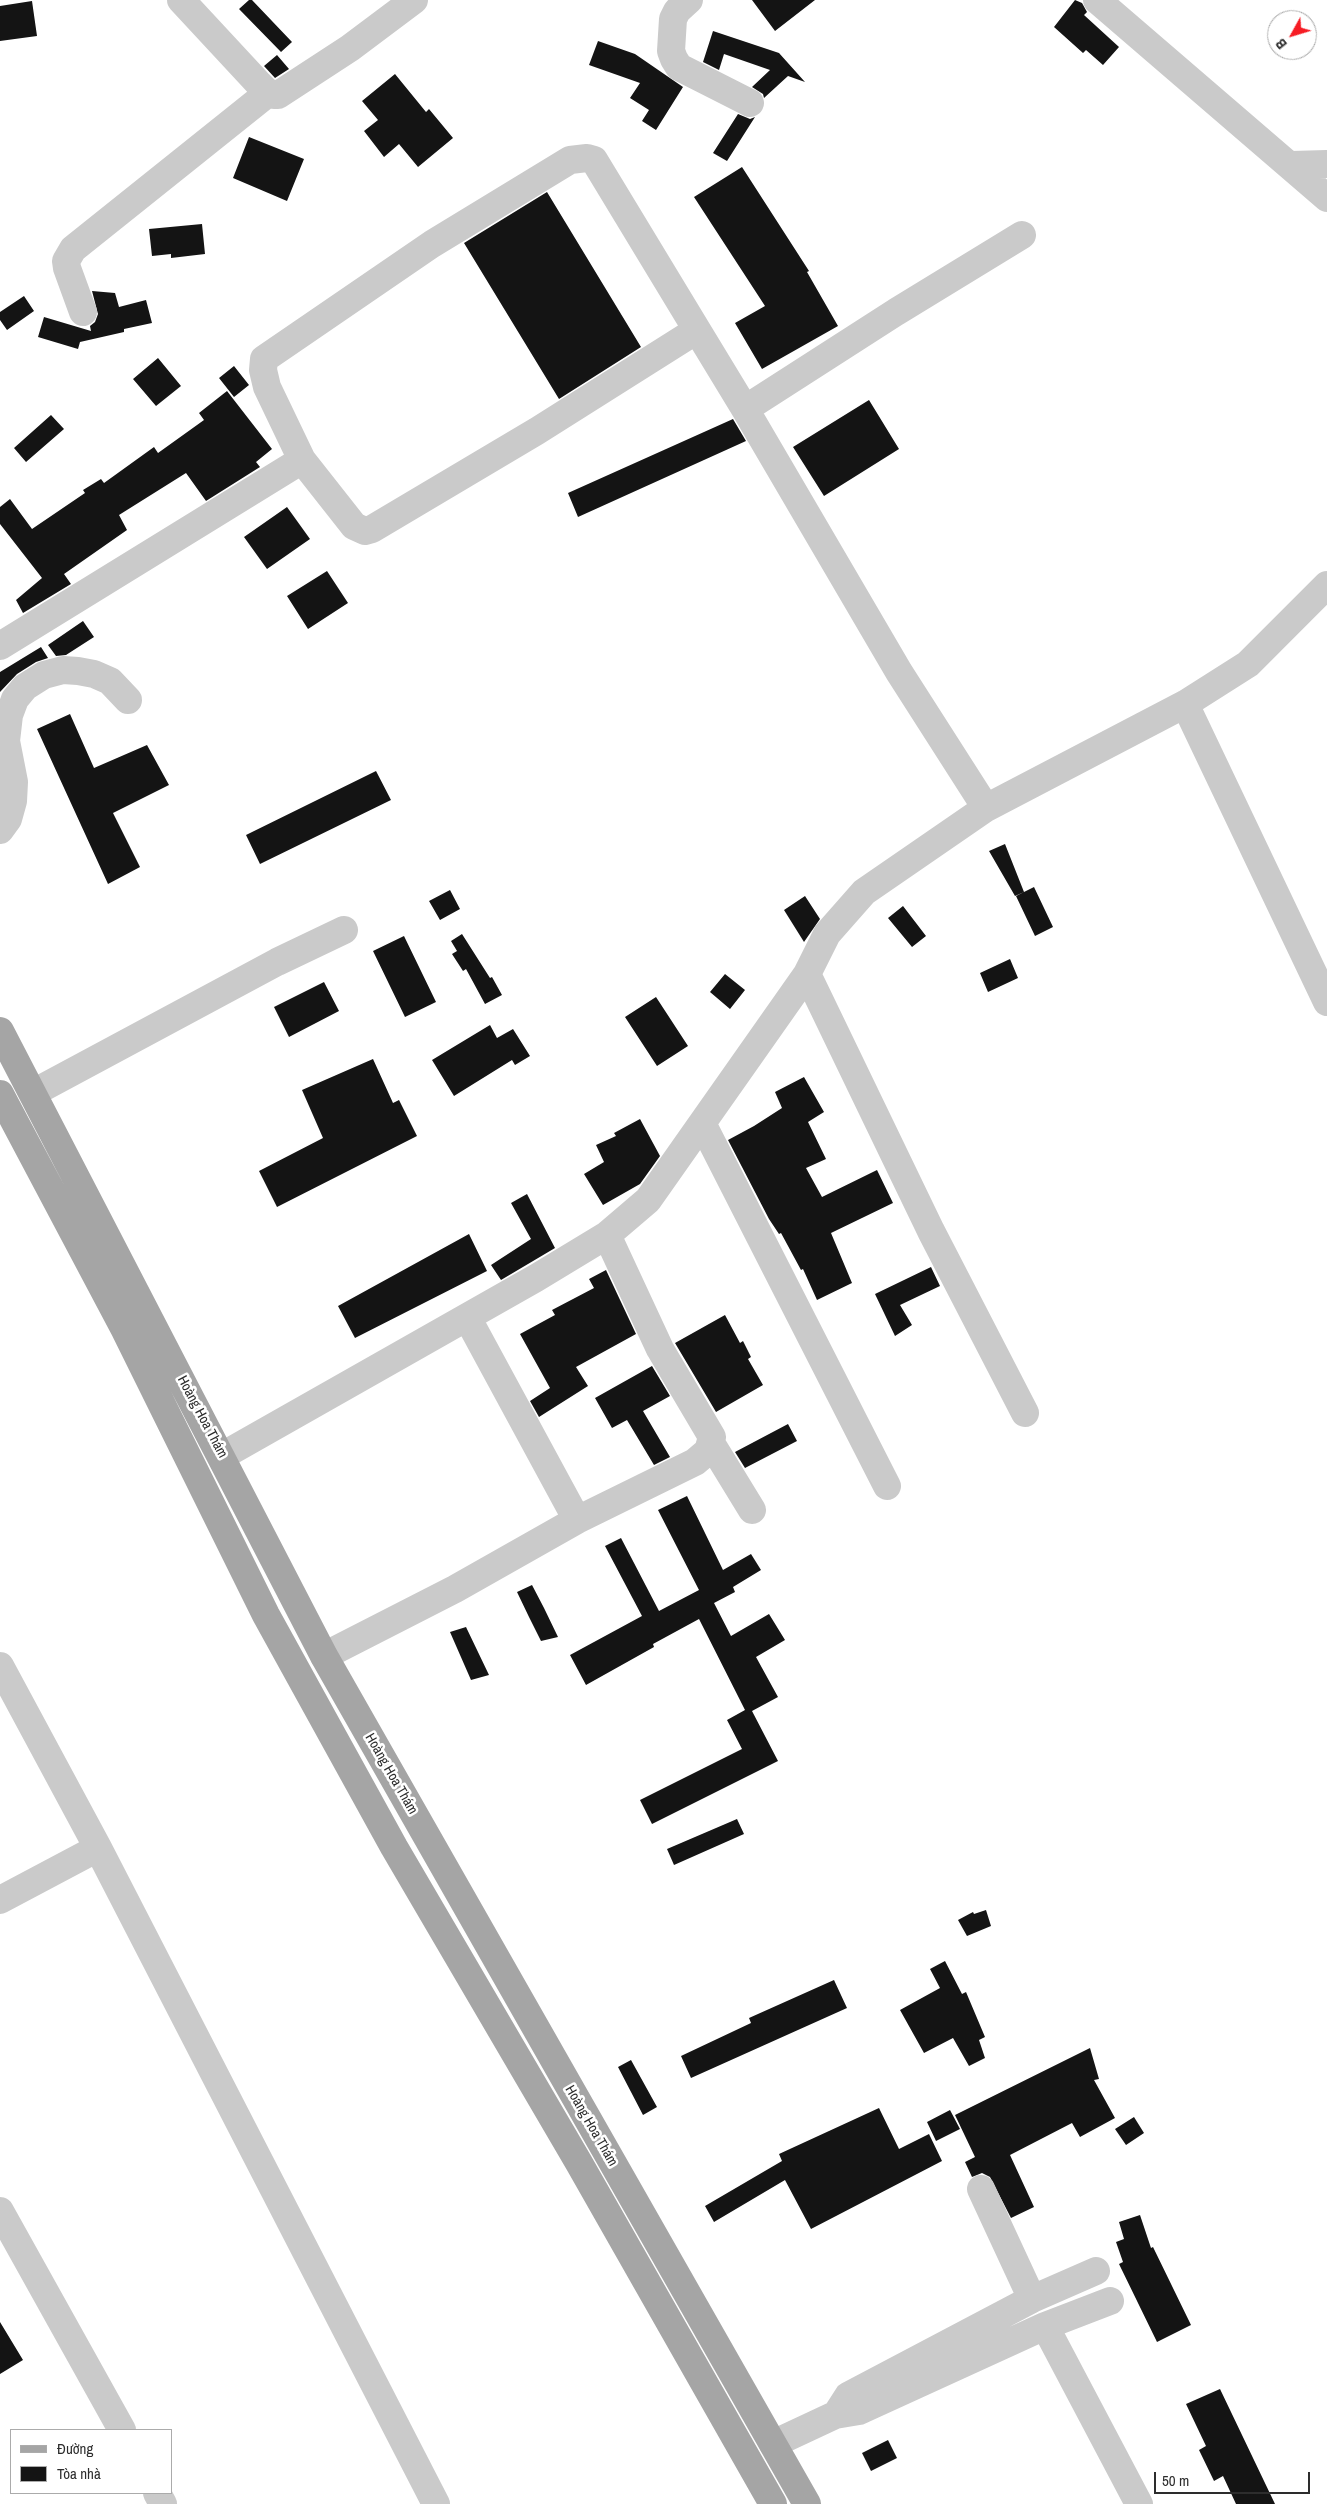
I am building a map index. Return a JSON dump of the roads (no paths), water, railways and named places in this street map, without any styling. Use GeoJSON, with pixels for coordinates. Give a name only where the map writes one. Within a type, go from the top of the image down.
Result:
{"type":"FeatureCollection","features":[{"type":"Feature","properties":{"kind":"main road","name":"Hoàng Hoa Thám"},"geometry":{"type":"LineString","coordinates":[[0,1031],[324,1656],[807,2504]]}},
{"type":"Feature","properties":{"kind":"main road","name":"Hoàng Hoa Thám"},"geometry":{"type":"LineString","coordinates":[[0,1094],[125,1330],[266,1615],[394,1847],[579,2163],[773,2504]]}},
{"type":"Feature","properties":{"kind":"main road"},"geometry":{"type":"LineString","coordinates":[[394,1847],[425,1833]]}},
{"type":"Feature","properties":{"kind":"main road"},"geometry":{"type":"LineString","coordinates":[[746,2458],[773,2444]]}},
{"type":"Feature","properties":{"kind":"street"},"geometry":{"type":"LineString","coordinates":[[181,0],[268,93],[278,95],[350,48],[414,0]]}},
{"type":"Feature","properties":{"kind":"street"},"geometry":{"type":"LineString","coordinates":[[689,0],[677,11],[673,19],[671,51],[674,60],[680,67],[731,91],[750,103]]}},
{"type":"Feature","properties":{"kind":"street"},"geometry":{"type":"LineString","coordinates":[[1097,0],[1292,165],[1327,198]]}},
{"type":"Feature","properties":{"kind":"street"},"geometry":{"type":"LineString","coordinates":[[83,312],[67,268],[66,261],[73,249],[268,93]]}},
{"type":"Feature","properties":{"kind":"street"},"geometry":{"type":"LineString","coordinates":[[697,330],[372,529],[365,530],[354,526],[302,460],[266,387],[263,370],[264,359],[432,244],[570,160],[587,158],[594,160],[745,409],[899,672],[986,808]]}},
{"type":"Feature","properties":{"kind":"street"},"geometry":{"type":"LineString","coordinates":[[1292,165],[1327,164]]}},
{"type":"Feature","properties":{"kind":"street"},"geometry":{"type":"LineString","coordinates":[[745,409],[896,312],[1022,235]]}},
{"type":"Feature","properties":{"kind":"street"},"geometry":{"type":"LineString","coordinates":[[0,646],[302,460]]}},
{"type":"Feature","properties":{"kind":"street"},"geometry":{"type":"LineString","coordinates":[[222,1456],[607,1235],[648,1200],[703,1125],[807,974],[827,934],[864,892],[986,808],[1185,704],[1248,664],[1327,585]]}},
{"type":"Feature","properties":{"kind":"street"},"geometry":{"type":"LineString","coordinates":[[0,830],[8,819],[13,801],[14,782],[6,741],[9,715],[15,699],[25,687],[44,675],[63,670],[78,671],[94,674],[110,681],[128,700]]}},
{"type":"Feature","properties":{"kind":"street"},"geometry":{"type":"LineString","coordinates":[[1185,704],[1327,1002]]}},
{"type":"Feature","properties":{"kind":"street"},"geometry":{"type":"LineString","coordinates":[[32,1093],[277,962],[344,930]]}},
{"type":"Feature","properties":{"kind":"street"},"geometry":{"type":"LineString","coordinates":[[807,974],[931,1231],[1025,1413]]}},
{"type":"Feature","properties":{"kind":"street"},"geometry":{"type":"LineString","coordinates":[[703,1125],[887,1486]]}},
{"type":"Feature","properties":{"kind":"street"},"geometry":{"type":"LineString","coordinates":[[324,1656],[455,1589],[577,1520],[695,1462],[708,1451],[712,1437],[660,1349],[607,1235]]}},
{"type":"Feature","properties":{"kind":"street"},"geometry":{"type":"LineString","coordinates":[[467,1317],[577,1520]]}},
{"type":"Feature","properties":{"kind":"street"},"geometry":{"type":"LineString","coordinates":[[711,1443],[752,1510]]}},
{"type":"Feature","properties":{"kind":"street"},"geometry":{"type":"LineString","coordinates":[[0,1666],[98,1848],[436,2504]]}},
{"type":"Feature","properties":{"kind":"street"},"geometry":{"type":"LineString","coordinates":[[0,1900],[98,1848]]}},
{"type":"Feature","properties":{"kind":"street"},"geometry":{"type":"LineString","coordinates":[[981,2189],[1032,2300]]}},
{"type":"Feature","properties":{"kind":"street"},"geometry":{"type":"LineString","coordinates":[[0,2211],[121,2429]]}},
{"type":"Feature","properties":{"kind":"street"},"geometry":{"type":"LineString","coordinates":[[835,2415],[848,2396],[1032,2300],[1096,2271]]}},
{"type":"Feature","properties":{"kind":"street"},"geometry":{"type":"LineString","coordinates":[[773,2444],[835,2415],[859,2411],[1045,2326],[1110,2301]]}},
{"type":"Feature","properties":{"kind":"street"},"geometry":{"type":"LineString","coordinates":[[1045,2326],[1139,2504]]}}]}
